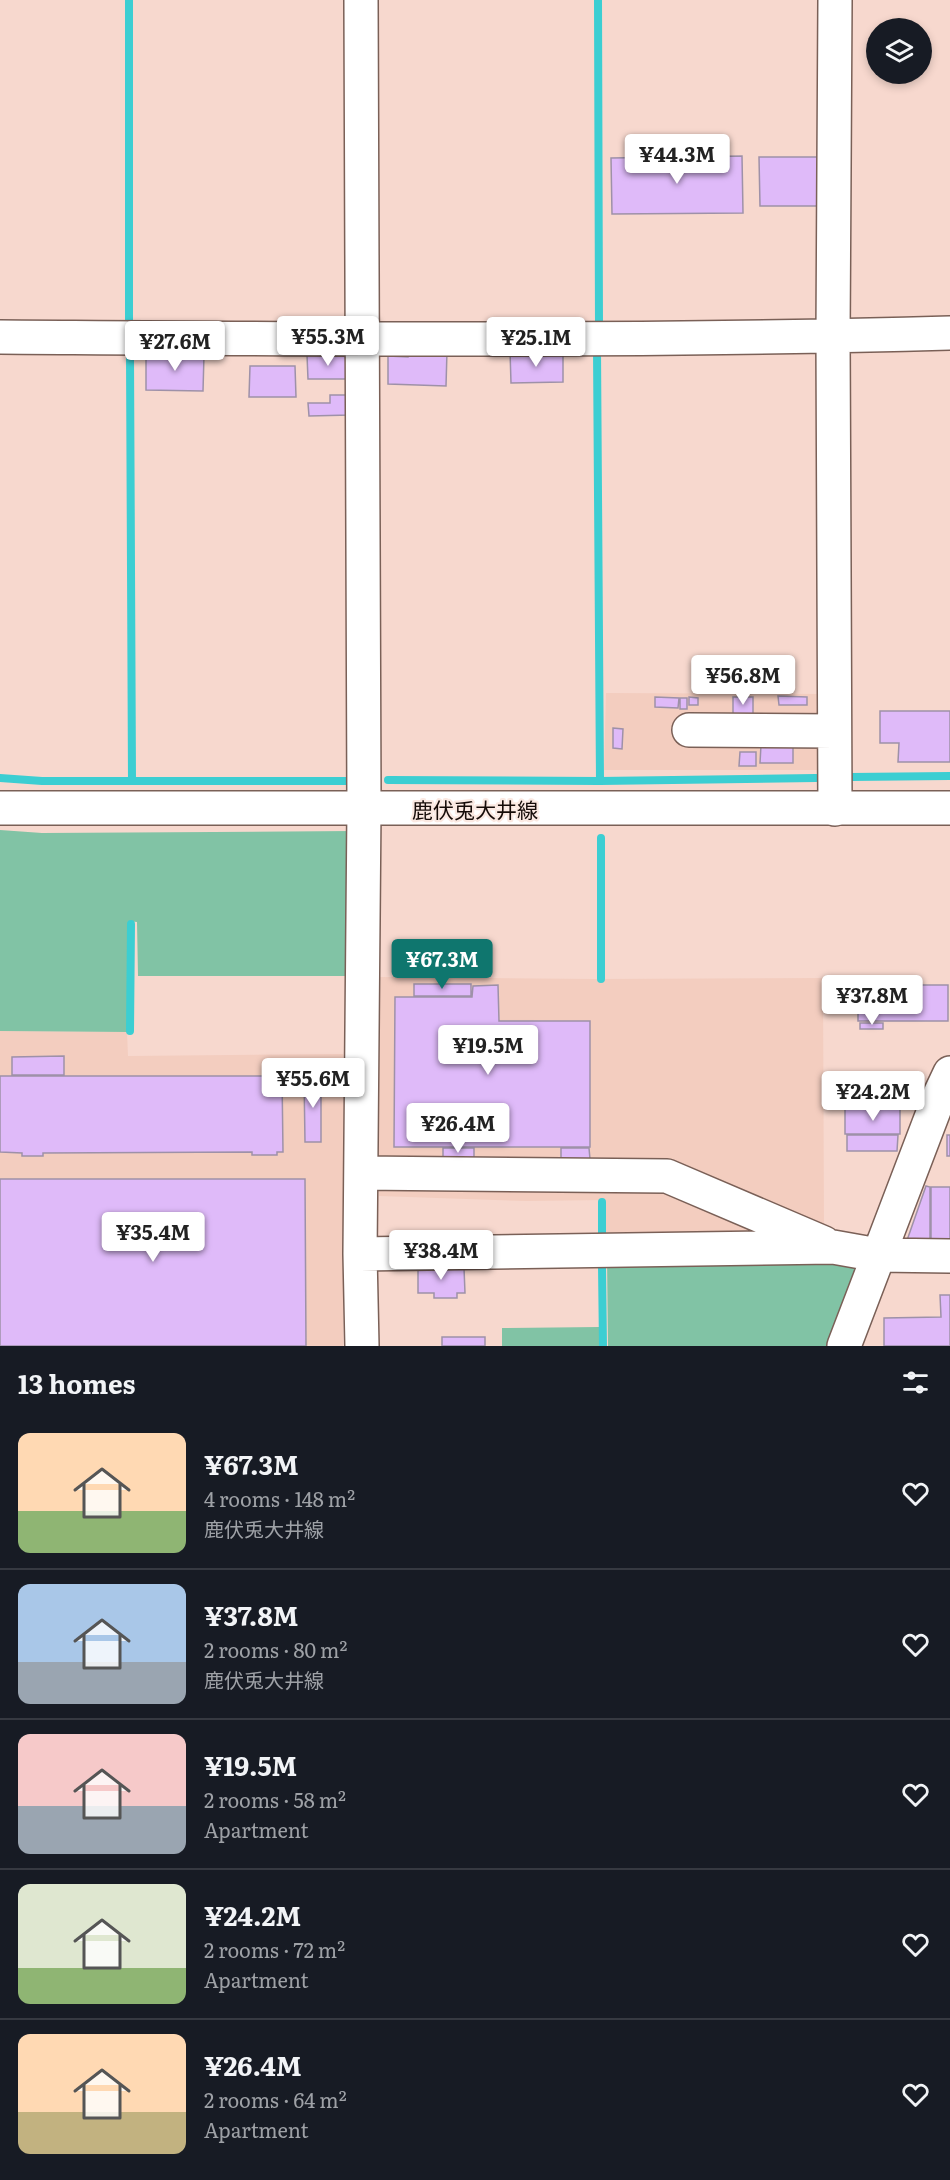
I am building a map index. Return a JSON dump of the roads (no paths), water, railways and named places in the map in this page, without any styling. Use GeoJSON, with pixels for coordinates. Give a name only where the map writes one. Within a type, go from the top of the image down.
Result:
{"type":"FeatureCollection","features":[{"type":"Feature","properties":{"kind":"street"},"geometry":{"type":"LineString","coordinates":[[361,0],[364,808],[360,1254],[362,1346]]}},
{"type":"Feature","properties":{"kind":"street"},"geometry":{"type":"LineString","coordinates":[[835,0],[833,336],[835,809]]}},
{"type":"Feature","properties":{"kind":"street"},"geometry":{"type":"LineString","coordinates":[[0,337],[362,339],[833,336],[950,333]]}},
{"type":"Feature","properties":{"kind":"street"},"geometry":{"type":"LineString","coordinates":[[689,730],[834,731]]}},
{"type":"Feature","properties":{"kind":"street","name":"鹿伏兎大井線"},"geometry":{"type":"LineString","coordinates":[[0,808],[950,808]]}},
{"type":"Feature","properties":{"kind":"street"},"geometry":{"type":"LineString","coordinates":[[844,1346],[950,1073]]}},
{"type":"Feature","properties":{"kind":"street"},"geometry":{"type":"LineString","coordinates":[[361,1173],[667,1176],[833,1247]]}},
{"type":"Feature","properties":{"kind":"street"},"geometry":{"type":"LineString","coordinates":[[360,1254],[833,1247],[878,1255],[950,1256]]}},
{"type":"Feature","properties":{"kind":"waterway"},"geometry":{"type":"LineString","coordinates":[[129,0],[129,324]]}},
{"type":"Feature","properties":{"kind":"waterway"},"geometry":{"type":"LineString","coordinates":[[598,0],[599,327]]}},
{"type":"Feature","properties":{"kind":"waterway"},"geometry":{"type":"LineString","coordinates":[[597,349],[600,781]]}},
{"type":"Feature","properties":{"kind":"waterway"},"geometry":{"type":"LineString","coordinates":[[130,356],[132,781]]}},
{"type":"Feature","properties":{"kind":"waterway"},"geometry":{"type":"LineString","coordinates":[[850,777],[950,776]]}},
{"type":"Feature","properties":{"kind":"waterway"},"geometry":{"type":"LineString","coordinates":[[0,778],[42,781],[351,781]]}},
{"type":"Feature","properties":{"kind":"waterway"},"geometry":{"type":"LineString","coordinates":[[388,780],[600,781],[816,778]]}},
{"type":"Feature","properties":{"kind":"waterway"},"geometry":{"type":"LineString","coordinates":[[601,838],[601,979]]}},
{"type":"Feature","properties":{"kind":"waterway"},"geometry":{"type":"LineString","coordinates":[[130,1031],[131,924]]}},
{"type":"Feature","properties":{"kind":"waterway"},"geometry":{"type":"LineString","coordinates":[[602,1202],[602,1241]]}},
{"type":"Feature","properties":{"kind":"waterway"},"geometry":{"type":"LineString","coordinates":[[602,1266],[603,1346]]}}]}
